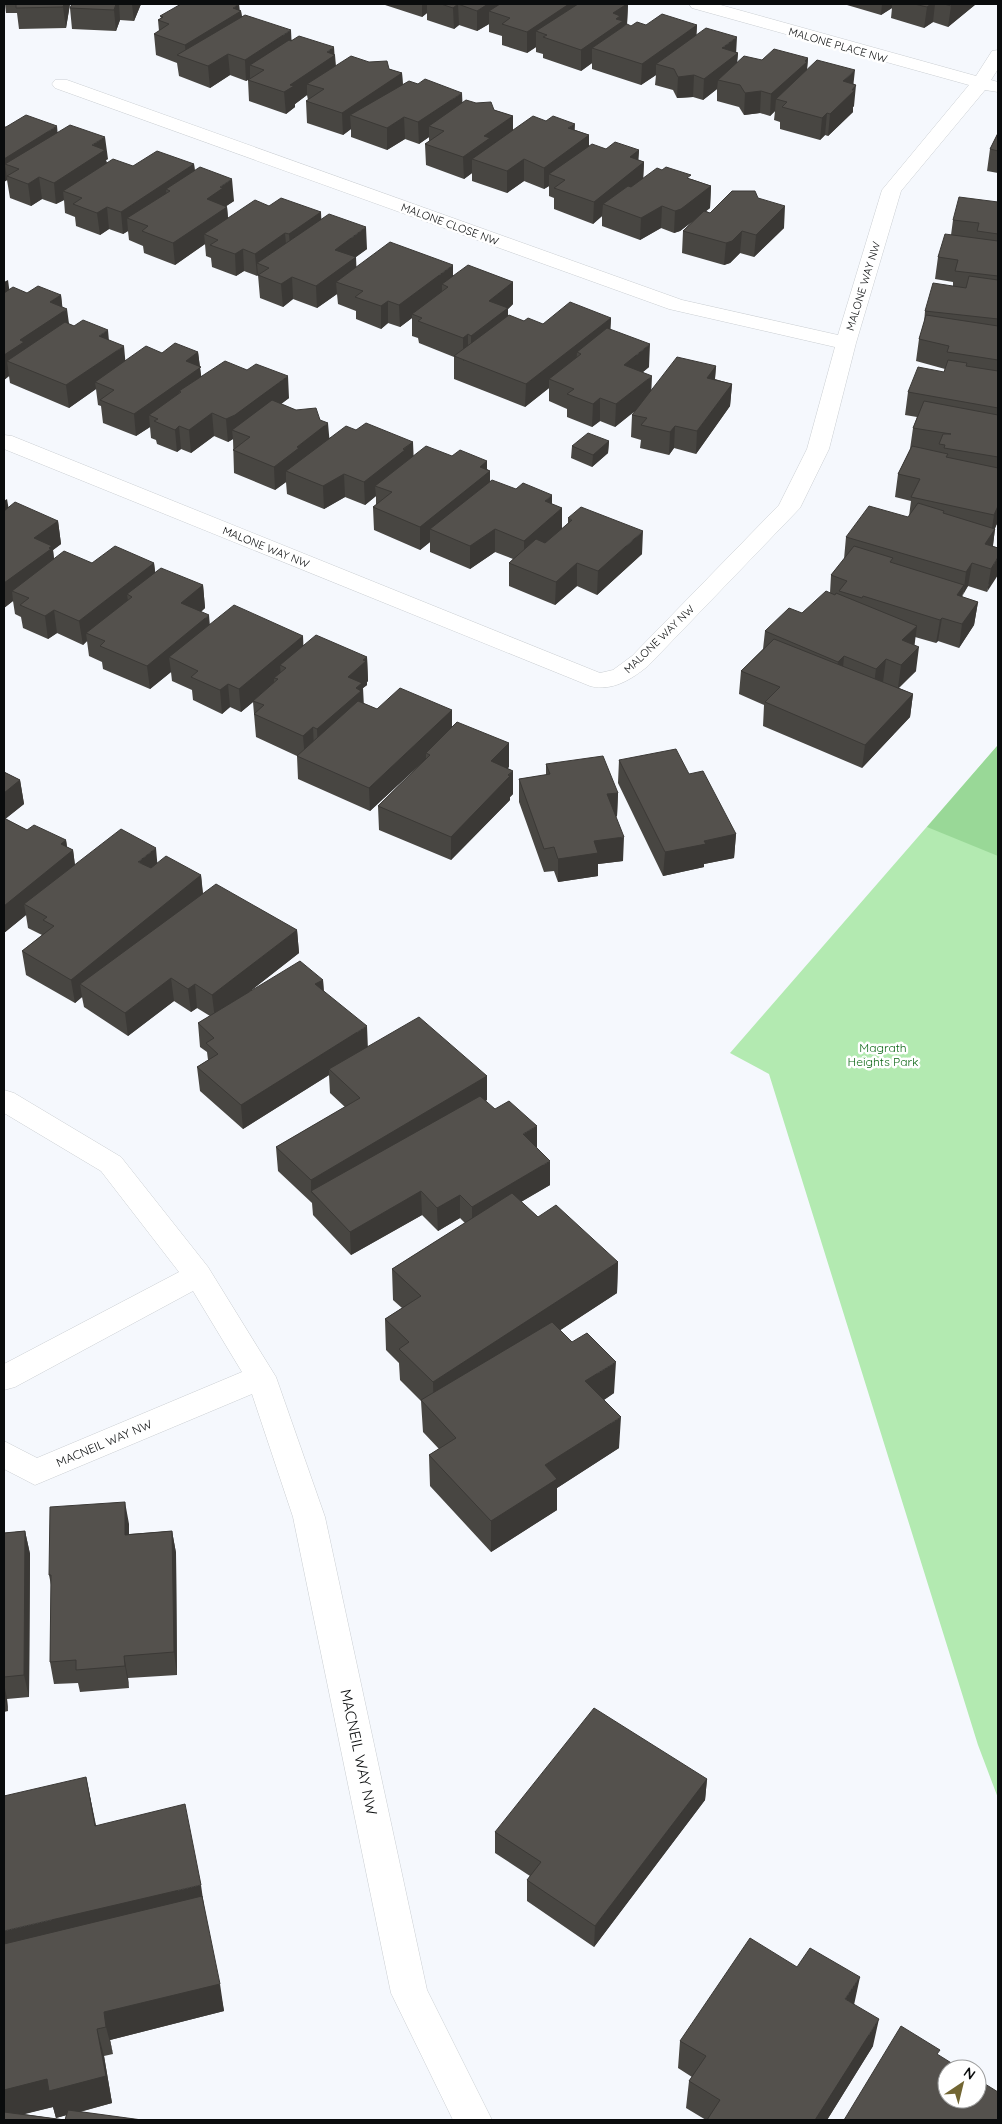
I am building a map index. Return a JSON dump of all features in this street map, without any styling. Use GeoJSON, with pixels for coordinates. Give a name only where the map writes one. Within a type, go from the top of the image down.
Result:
{"type":"FeatureCollection","features":[{"type":"Feature","properties":{"kind":"street","name":"MALONE PLACE NW"},"geometry":{"type":"LineString","coordinates":[[698,4],[992,84]]}},
{"type":"Feature","properties":{"kind":"street","name":"MALONE WAY NW"},"geometry":{"type":"LineString","coordinates":[[4,441],[598,681],[621,676],[640,661],[789,508],[818,449],[846,343],[892,190],[992,84],[998,55]]}},
{"type":"Feature","properties":{"kind":"street","name":"MALONE CLOSE NW"},"geometry":{"type":"LineString","coordinates":[[61,84],[676,305],[846,343]]}},
{"type":"Feature","properties":{"kind":"street","name":"MACNEIL WAY NW"},"geometry":{"type":"LineString","coordinates":[[4,1100],[111,1164],[198,1275],[261,1377],[309,1518],[409,1993],[472,2120]]}},
{"type":"Feature","properties":{"kind":"street"},"geometry":{"type":"LineString","coordinates":[[4,1378],[198,1275]]}},
{"type":"Feature","properties":{"kind":"street","name":"MACNEIL WAY NW"},"geometry":{"type":"LineString","coordinates":[[4,1454],[35,1472],[261,1377]]}},
{"type":"Feature","properties":{"kind":"green space","name":"Magrath Heights Park"},"geometry":{"type":"Polygon","coordinates":[[[998,745],[998,1798],[978,1745],[769,1074],[730,1053],[998,745]]]}},
{"type":"Feature","properties":{"kind":"green space"},"geometry":{"type":"Polygon","coordinates":[[[998,745],[998,856],[927,827],[998,745]]]}},
{"type":"Feature","properties":{"kind":"building"},"geometry":{"type":"Polygon","coordinates":[[[16,4],[64,4],[63,7],[16,8],[16,4]]]}},
{"type":"Feature","properties":{"kind":"building"},"geometry":{"type":"Polygon","coordinates":[[[72,4],[116,4],[114,10],[70,8],[72,4]]]}},
{"type":"Feature","properties":{"kind":"building"},"geometry":{"type":"Polygon","coordinates":[[[181,4],[239,4],[233,8],[241,11],[185,45],[154,34],[169,24],[158,20],[163,17],[160,16],[181,4]]]}},
{"type":"Feature","properties":{"kind":"building"},"geometry":{"type":"Polygon","coordinates":[[[441,4],[458,4],[453,8],[441,4]]]}},
{"type":"Feature","properties":{"kind":"building"},"geometry":{"type":"Polygon","coordinates":[[[458,4],[488,4],[477,11],[458,4]]]}},
{"type":"Feature","properties":{"kind":"building"},"geometry":{"type":"Polygon","coordinates":[[[500,4],[569,4],[527,32],[502,24],[510,18],[489,11],[500,4]]]}},
{"type":"Feature","properties":{"kind":"building"},"geometry":{"type":"Polygon","coordinates":[[[578,4],[627,4],[613,13],[620,16],[616,19],[623,21],[581,50],[543,37],[547,35],[536,31],[578,4]]]}},
{"type":"Feature","properties":{"kind":"building"},"geometry":{"type":"Polygon","coordinates":[[[914,4],[931,4],[927,7],[914,4]]]}},
{"type":"Feature","properties":{"kind":"building"},"geometry":{"type":"Polygon","coordinates":[[[662,14],[697,25],[642,64],[592,48],[627,24],[631,26],[637,22],[646,25],[662,14]]]}},
{"type":"Feature","properties":{"kind":"building"},"geometry":{"type":"Polygon","coordinates":[[[245,15],[291,30],[245,60],[228,54],[208,66],[177,55],[245,15]]]}},
{"type":"Feature","properties":{"kind":"building"},"geometry":{"type":"Polygon","coordinates":[[[706,28],[737,37],[722,48],[738,53],[704,79],[694,75],[678,77],[674,69],[656,64],[706,28]]]}},
{"type":"Feature","properties":{"kind":"building"},"geometry":{"type":"Polygon","coordinates":[[[299,36],[334,47],[327,52],[335,55],[290,85],[294,86],[284,92],[248,80],[264,70],[250,65],[289,40],[291,41],[299,36]]]}},
{"type":"Feature","properties":{"kind":"building"},"geometry":{"type":"Polygon","coordinates":[[[774,49],[808,58],[805,61],[807,62],[771,94],[761,91],[745,93],[740,85],[718,80],[744,56],[762,60],[774,49]]]}},
{"type":"Feature","properties":{"kind":"building"},"geometry":{"type":"Polygon","coordinates":[[[351,56],[369,62],[387,61],[389,69],[402,73],[342,113],[306,101],[324,89],[307,84],[351,56]]]}},
{"type":"Feature","properties":{"kind":"building"},"geometry":{"type":"Polygon","coordinates":[[[817,60],[855,70],[843,81],[856,85],[852,90],[855,90],[830,114],[827,113],[822,118],[782,107],[787,102],[776,99],[817,60]]]}},
{"type":"Feature","properties":{"kind":"building"},"geometry":{"type":"Polygon","coordinates":[[[425,79],[462,93],[418,122],[404,117],[387,128],[350,115],[409,81],[418,84],[425,79]]]}},
{"type":"Feature","properties":{"kind":"building"},"geometry":{"type":"Polygon","coordinates":[[[466,100],[476,103],[491,102],[494,110],[513,116],[484,136],[490,138],[463,157],[425,144],[444,131],[429,126],[466,100]]]}},
{"type":"Feature","properties":{"kind":"building"},"geometry":{"type":"Polygon","coordinates":[[[26,115],[57,126],[4,159],[4,127],[26,115]]]}},
{"type":"Feature","properties":{"kind":"building"},"geometry":{"type":"Polygon","coordinates":[[[533,116],[546,121],[553,116],[575,124],[568,128],[589,135],[544,168],[524,159],[507,171],[472,159],[533,116]]]}},
{"type":"Feature","properties":{"kind":"building"},"geometry":{"type":"Polygon","coordinates":[[[70,125],[105,137],[92,145],[105,150],[54,183],[39,177],[28,184],[7,176],[19,169],[5,164],[70,125]]]}},
{"type":"Feature","properties":{"kind":"building"},"geometry":{"type":"Polygon","coordinates":[[[998,133],[998,151],[990,149],[998,133]]]}},
{"type":"Feature","properties":{"kind":"building"},"geometry":{"type":"Polygon","coordinates":[[[615,142],[639,150],[630,157],[644,162],[594,202],[554,188],[565,180],[549,174],[592,144],[606,149],[615,142]]]}},
{"type":"Feature","properties":{"kind":"building"},"geometry":{"type":"Polygon","coordinates":[[[157,151],[194,164],[121,212],[107,207],[97,213],[73,204],[82,198],[63,191],[113,159],[133,166],[157,151]]]}},
{"type":"Feature","properties":{"kind":"building"},"geometry":{"type":"Polygon","coordinates":[[[200,167],[232,179],[207,199],[227,207],[173,243],[142,231],[148,226],[127,218],[170,191],[166,189],[200,167]]]}},
{"type":"Feature","properties":{"kind":"building"},"geometry":{"type":"Polygon","coordinates":[[[666,167],[691,175],[687,178],[711,186],[681,209],[675,211],[662,206],[641,218],[603,204],[657,168],[662,170],[666,167]]]}},
{"type":"Feature","properties":{"kind":"building"},"geometry":{"type":"Polygon","coordinates":[[[732,191],[755,191],[758,198],[785,206],[756,235],[742,231],[732,241],[726,243],[683,231],[704,211],[710,213],[732,191]]]}},
{"type":"Feature","properties":{"kind":"building"},"geometry":{"type":"Polygon","coordinates":[[[959,197],[998,202],[998,234],[977,231],[979,223],[953,220],[959,197]]]}},
{"type":"Feature","properties":{"kind":"building"},"geometry":{"type":"Polygon","coordinates":[[[281,198],[321,212],[289,234],[285,233],[255,254],[243,249],[235,254],[210,245],[218,240],[204,234],[255,200],[269,206],[281,198]]]}},
{"type":"Feature","properties":{"kind":"building"},"geometry":{"type":"Polygon","coordinates":[[[329,214],[366,227],[335,250],[356,257],[316,286],[292,277],[281,284],[258,275],[269,268],[257,263],[329,214]]]}},
{"type":"Feature","properties":{"kind":"building"},"geometry":{"type":"Polygon","coordinates":[[[945,234],[998,241],[998,276],[955,271],[958,260],[938,257],[945,234]]]}},
{"type":"Feature","properties":{"kind":"building"},"geometry":{"type":"Polygon","coordinates":[[[390,242],[453,265],[399,305],[388,301],[381,306],[355,297],[363,291],[336,282],[390,242]]]}},
{"type":"Feature","properties":{"kind":"building"},"geometry":{"type":"Polygon","coordinates":[[[468,265],[513,282],[489,301],[508,308],[471,336],[468,334],[463,338],[418,321],[422,318],[412,314],[448,287],[442,284],[468,265]]]}},
{"type":"Feature","properties":{"kind":"building"},"geometry":{"type":"Polygon","coordinates":[[[969,276],[998,280],[998,319],[925,311],[933,283],[966,288],[969,276]]]}},
{"type":"Feature","properties":{"kind":"building"},"geometry":{"type":"Polygon","coordinates":[[[38,286],[61,295],[50,302],[67,309],[20,340],[24,342],[4,355],[4,293],[13,287],[27,293],[38,286]]]}},
{"type":"Feature","properties":{"kind":"building"},"geometry":{"type":"Polygon","coordinates":[[[570,302],[611,318],[526,384],[454,356],[509,315],[524,321],[528,318],[543,324],[570,302]]]}},
{"type":"Feature","properties":{"kind":"building"},"geometry":{"type":"Polygon","coordinates":[[[926,315],[998,326],[998,360],[947,352],[949,346],[919,339],[926,315]]]}},
{"type":"Feature","properties":{"kind":"building"},"geometry":{"type":"Polygon","coordinates":[[[83,320],[108,330],[99,336],[124,346],[66,385],[7,361],[65,322],[74,326],[83,320]]]}},
{"type":"Feature","properties":{"kind":"building"},"geometry":{"type":"Polygon","coordinates":[[[607,328],[650,344],[624,365],[652,376],[616,404],[600,398],[593,404],[567,394],[574,389],[549,379],[581,354],[577,352],[607,328]]]}},
{"type":"Feature","properties":{"kind":"building"},"geometry":{"type":"Polygon","coordinates":[[[175,343],[198,352],[186,361],[201,367],[134,414],[100,400],[114,390],[95,382],[146,346],[162,353],[175,343]]]}},
{"type":"Feature","properties":{"kind":"building"},"geometry":{"type":"Polygon","coordinates":[[[677,357],[716,366],[707,378],[732,384],[697,431],[675,426],[670,432],[641,425],[647,418],[632,415],[677,357]]]}},
{"type":"Feature","properties":{"kind":"building"},"geometry":{"type":"Polygon","coordinates":[[[948,360],[967,363],[966,366],[998,371],[998,408],[908,392],[918,367],[944,372],[948,360]]]}},
{"type":"Feature","properties":{"kind":"building"},"geometry":{"type":"Polygon","coordinates":[[[225,361],[247,370],[256,364],[288,376],[235,415],[226,419],[212,413],[189,430],[179,426],[175,430],[154,421],[158,419],[149,415],[181,392],[179,391],[225,361]]]}},
{"type":"Feature","properties":{"kind":"building"},"geometry":{"type":"Polygon","coordinates":[[[272,400],[296,410],[316,408],[320,420],[328,423],[274,467],[233,450],[250,437],[232,430],[272,400]]]}},
{"type":"Feature","properties":{"kind":"building"},"geometry":{"type":"Polygon","coordinates":[[[924,401],[998,415],[998,457],[944,448],[945,445],[939,444],[943,434],[951,434],[913,428],[924,401]]]}},
{"type":"Feature","properties":{"kind":"building"},"geometry":{"type":"Polygon","coordinates":[[[366,423],[413,442],[364,482],[344,474],[323,486],[286,471],[346,426],[356,430],[366,423]]]}},
{"type":"Feature","properties":{"kind":"building"},"geometry":{"type":"Polygon","coordinates":[[[588,433],[609,441],[593,455],[572,446],[588,433]]]}},
{"type":"Feature","properties":{"kind":"building"},"geometry":{"type":"Polygon","coordinates":[[[426,446],[452,456],[460,450],[487,461],[480,467],[490,471],[420,527],[373,507],[392,492],[375,486],[426,446]]]}},
{"type":"Feature","properties":{"kind":"building"},"geometry":{"type":"Polygon","coordinates":[[[912,446],[948,454],[946,457],[998,468],[998,506],[994,515],[911,497],[920,479],[898,474],[912,446]]]}},
{"type":"Feature","properties":{"kind":"building"},"geometry":{"type":"Polygon","coordinates":[[[492,480],[516,489],[523,483],[552,495],[545,501],[562,508],[524,541],[495,529],[470,546],[430,529],[492,480]]]}},
{"type":"Feature","properties":{"kind":"building"},"geometry":{"type":"Polygon","coordinates":[[[15,502],[58,521],[34,538],[52,546],[49,548],[51,549],[4,583],[4,511],[15,502]]]}},
{"type":"Feature","properties":{"kind":"building"},"geometry":{"type":"Polygon","coordinates":[[[918,503],[995,529],[985,544],[998,548],[998,557],[991,569],[972,563],[966,572],[846,537],[869,506],[908,517],[918,503]]]}},
{"type":"Feature","properties":{"kind":"building"},"geometry":{"type":"Polygon","coordinates":[[[581,507],[643,531],[598,571],[577,563],[556,582],[509,563],[536,539],[545,543],[572,520],[568,518],[581,507]]]}},
{"type":"Feature","properties":{"kind":"building"},"geometry":{"type":"Polygon","coordinates":[[[115,546],[154,563],[79,621],[54,610],[45,616],[20,605],[29,598],[12,591],[64,551],[92,563],[115,546]]]}},
{"type":"Feature","properties":{"kind":"building"},"geometry":{"type":"Polygon","coordinates":[[[854,546],[893,558],[890,562],[964,585],[957,595],[978,602],[962,624],[942,618],[940,620],[863,596],[862,598],[839,591],[847,581],[831,575],[854,546]]]}},
{"type":"Feature","properties":{"kind":"building"},"geometry":{"type":"Polygon","coordinates":[[[161,568],[203,585],[181,603],[209,615],[147,666],[100,646],[105,641],[86,633],[132,597],[127,594],[161,568]]]}},
{"type":"Feature","properties":{"kind":"building"},"geometry":{"type":"Polygon","coordinates":[[[826,591],[835,595],[836,593],[917,626],[902,640],[919,647],[901,665],[886,659],[876,669],[844,656],[838,662],[765,631],[789,608],[802,613],[826,591]]]}},
{"type":"Feature","properties":{"kind":"building"},"geometry":{"type":"Polygon","coordinates":[[[234,605],[303,636],[239,689],[228,684],[220,690],[191,677],[198,671],[169,657],[234,605]]]}},
{"type":"Feature","properties":{"kind":"building"},"geometry":{"type":"Polygon","coordinates":[[[316,635],[367,657],[363,660],[366,661],[348,677],[362,683],[356,688],[361,691],[317,729],[313,727],[303,736],[254,714],[264,705],[253,701],[278,679],[274,678],[286,668],[280,665],[316,635]]]}},
{"type":"Feature","properties":{"kind":"building"},"geometry":{"type":"Polygon","coordinates":[[[774,639],[913,694],[865,745],[765,702],[780,687],[741,671],[774,639]]]}},
{"type":"Feature","properties":{"kind":"building"},"geometry":{"type":"Polygon","coordinates":[[[400,688],[452,710],[369,788],[297,756],[358,701],[377,709],[400,688]]]}},
{"type":"Feature","properties":{"kind":"building"},"geometry":{"type":"Polygon","coordinates":[[[457,722],[509,743],[491,761],[513,771],[508,775],[510,776],[451,837],[378,806],[430,755],[426,753],[457,722]]]}},
{"type":"Feature","properties":{"kind":"building"},"geometry":{"type":"Polygon","coordinates":[[[676,749],[689,774],[703,771],[736,834],[704,841],[706,844],[665,852],[619,760],[676,749]]]}},
{"type":"Feature","properties":{"kind":"building"},"geometry":{"type":"Polygon","coordinates":[[[603,756],[618,793],[607,794],[624,837],[594,841],[598,853],[558,859],[554,847],[544,849],[519,779],[550,774],[546,764],[603,756]]]}},
{"type":"Feature","properties":{"kind":"building"},"geometry":{"type":"Polygon","coordinates":[[[4,772],[20,780],[4,793],[4,772]]]}},
{"type":"Feature","properties":{"kind":"building"},"geometry":{"type":"Polygon","coordinates":[[[4,818],[27,830],[34,825],[66,840],[61,844],[73,850],[4,906],[4,818]]]}},
{"type":"Feature","properties":{"kind":"building"},"geometry":{"type":"Polygon","coordinates":[[[121,829],[156,848],[138,862],[151,868],[166,856],[201,875],[71,980],[22,951],[54,926],[43,920],[47,917],[24,904],[121,829]]]}},
{"type":"Feature","properties":{"kind":"building"},"geometry":{"type":"Polygon","coordinates":[[[216,884],[297,930],[212,995],[195,984],[188,989],[171,978],[125,1013],[80,984],[216,884]]]}},
{"type":"Feature","properties":{"kind":"building"},"geometry":{"type":"Polygon","coordinates":[[[300,961],[323,980],[315,984],[367,1026],[241,1105],[197,1067],[218,1054],[206,1043],[214,1038],[198,1023],[300,961]]]}},
{"type":"Feature","properties":{"kind":"building"},"geometry":{"type":"Polygon","coordinates":[[[419,1017],[487,1076],[311,1180],[276,1147],[360,1098],[329,1069],[419,1017]]]}},
{"type":"Feature","properties":{"kind":"building"},"geometry":{"type":"Polygon","coordinates":[[[480,1096],[495,1109],[509,1101],[537,1126],[523,1134],[550,1161],[472,1207],[460,1195],[437,1208],[421,1191],[350,1232],[311,1191],[480,1096]]]}},
{"type":"Feature","properties":{"kind":"building"},"geometry":{"type":"Polygon","coordinates":[[[512,1193],[538,1217],[556,1205],[618,1262],[433,1382],[399,1349],[409,1342],[385,1319],[421,1296],[392,1269],[512,1193]]]}},
{"type":"Feature","properties":{"kind":"building"},"geometry":{"type":"Polygon","coordinates":[[[552,1322],[572,1342],[587,1333],[616,1362],[585,1381],[621,1417],[545,1465],[557,1479],[491,1521],[429,1455],[456,1438],[421,1400],[552,1322]]]}},
{"type":"Feature","properties":{"kind":"building"},"geometry":{"type":"Polygon","coordinates":[[[125,1502],[125,1535],[172,1531],[174,1652],[124,1656],[125,1666],[76,1670],[76,1660],[50,1662],[50,1507],[125,1502]]]}},
{"type":"Feature","properties":{"kind":"building"},"geometry":{"type":"Polygon","coordinates":[[[25,1531],[24,1675],[4,1677],[4,1533],[25,1531]]]}},
{"type":"Feature","properties":{"kind":"building"},"geometry":{"type":"Polygon","coordinates":[[[594,1708],[707,1779],[595,1926],[527,1880],[541,1862],[495,1832],[594,1708]]]}},
{"type":"Feature","properties":{"kind":"building"},"geometry":{"type":"Polygon","coordinates":[[[86,1777],[95,1826],[185,1804],[201,1885],[4,1931],[4,1796],[86,1777]]]}},
{"type":"Feature","properties":{"kind":"building"},"geometry":{"type":"Polygon","coordinates":[[[202,1896],[220,1984],[104,2012],[106,2027],[97,2029],[106,2076],[49,2091],[47,2079],[4,2090],[4,1944],[202,1896]]]}},
{"type":"Feature","properties":{"kind":"building"},"geometry":{"type":"Polygon","coordinates":[[[750,1938],[797,1967],[810,1948],[860,1977],[845,1999],[879,2019],[815,2120],[707,2120],[720,2100],[689,2081],[706,2056],[680,2041],[750,1938]]]}},
{"type":"Feature","properties":{"kind":"building"},"geometry":{"type":"Polygon","coordinates":[[[901,2026],[940,2050],[937,2054],[945,2059],[937,2059],[937,2109],[987,2109],[987,2085],[998,2092],[998,2120],[844,2120],[901,2026]]]}},
{"type":"Feature","properties":{"kind":"building"},"geometry":{"type":"Polygon","coordinates":[[[68,2110],[142,2120],[65,2120],[68,2110]]]}},
{"type":"Feature","properties":{"kind":"building"},"geometry":{"type":"Polygon","coordinates":[[[4,2112],[65,2120],[4,2120],[4,2112]]]}}]}
